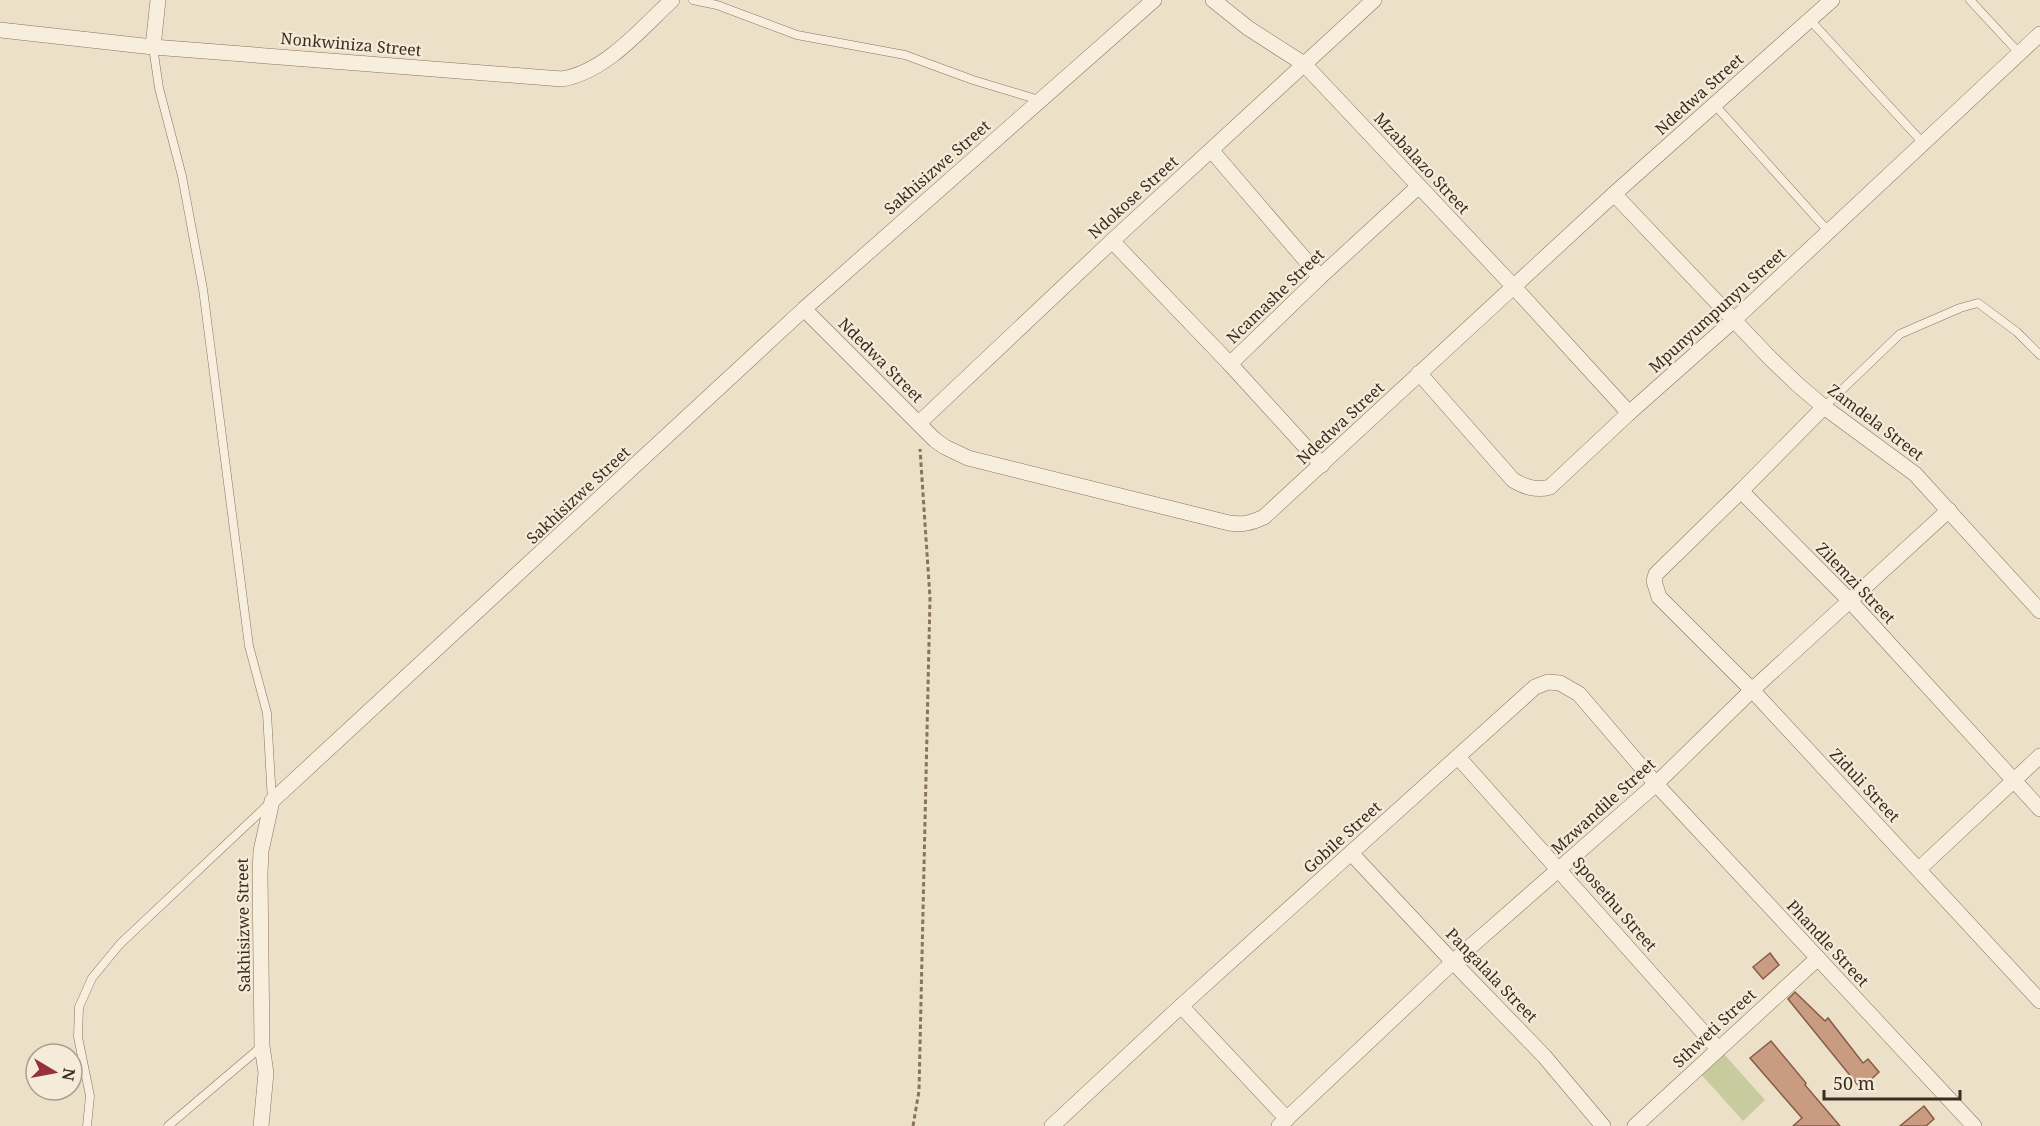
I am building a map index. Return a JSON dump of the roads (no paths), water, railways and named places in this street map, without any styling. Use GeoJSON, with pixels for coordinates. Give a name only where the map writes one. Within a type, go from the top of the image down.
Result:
{"type":"FeatureCollection","features":[{"type":"Feature","properties":{"kind":"street"},"geometry":{"type":"LineString","coordinates":[[153,47],[158,0]]}},
{"type":"Feature","properties":{"kind":"street","name":"Nonkwiniza Street"},"geometry":{"type":"LineString","coordinates":[[0,30],[153,47],[562,79],[580,75],[601,63],[672,0]]}},
{"type":"Feature","properties":{"kind":"street","name":"Sakhisizwe Street"},"geometry":{"type":"LineString","coordinates":[[261,1126],[266,1073],[262,1046],[260,862],[272,801],[804,309],[1154,0]]}},
{"type":"Feature","properties":{"kind":"street","name":"Mzabalazo Street"},"geometry":{"type":"LineString","coordinates":[[1213,0],[1248,28],[1304,64],[1629,412]]}},
{"type":"Feature","properties":{"kind":"street","name":"Ndokose Street"},"geometry":{"type":"LineString","coordinates":[[918,423],[1374,0]]}},
{"type":"Feature","properties":{"kind":"street","name":"Ndedwa Street"},"geometry":{"type":"LineString","coordinates":[[804,309],[945,447],[968,458],[1243,525],[1264,517],[1614,194],[1832,0]]}},
{"type":"Feature","properties":{"kind":"street","name":"Mpunyumpunyu Street"},"geometry":{"type":"LineString","coordinates":[[1419,373],[1513,480],[1524,486],[1544,489],[1550,487],[1629,412],[1734,320],[2040,34]]}},
{"type":"Feature","properties":{"kind":"street"},"geometry":{"type":"LineString","coordinates":[[1212,151],[1320,277]]}},
{"type":"Feature","properties":{"kind":"street","name":"Ncamashe Street"},"geometry":{"type":"LineString","coordinates":[[1322,465],[1230,364],[1419,186]]}},
{"type":"Feature","properties":{"kind":"street","name":"Zamdela Street"},"geometry":{"type":"LineString","coordinates":[[1614,194],[1769,357],[1824,407],[1915,474],[2040,610]]}},
{"type":"Feature","properties":{"kind":"street"},"geometry":{"type":"LineString","coordinates":[[1112,241],[1230,364]]}},
{"type":"Feature","properties":{"kind":"street"},"geometry":{"type":"LineString","coordinates":[[1741,491],[1824,407]]}},
{"type":"Feature","properties":{"kind":"street","name":"Ziduli Street"},"geometry":{"type":"LineString","coordinates":[[1741,491],[1656,574],[1654,581],[1659,597],[1752,690],[2040,1001]]}},
{"type":"Feature","properties":{"kind":"street","name":"Zilemzi Street"},"geometry":{"type":"LineString","coordinates":[[1741,491],[1850,601],[2040,809]]}},
{"type":"Feature","properties":{"kind":"street","name":"Mzwandile Street"},"geometry":{"type":"LineString","coordinates":[[1283,1122],[1453,962],[1656,784],[1752,690],[1949,510]]}},
{"type":"Feature","properties":{"kind":"street","name":"Gobile Street"},"geometry":{"type":"LineString","coordinates":[[1052,1126],[1181,1006],[1536,687],[1548,682],[1560,683],[1579,694],[1656,784]]}},
{"type":"Feature","properties":{"kind":"street"},"geometry":{"type":"LineString","coordinates":[[1919,869],[2040,756]]}},
{"type":"Feature","properties":{"kind":"street","name":"Sposethu Street"},"geometry":{"type":"LineString","coordinates":[[1458,757],[1718,1049]]}},
{"type":"Feature","properties":{"kind":"street","name":"Phandle Street"},"geometry":{"type":"LineString","coordinates":[[1656,784],[1818,958],[1966,1123]]}},
{"type":"Feature","properties":{"kind":"street","name":"Pangalala Street"},"geometry":{"type":"LineString","coordinates":[[1351,852],[1544,1056],[1603,1126]]}},
{"type":"Feature","properties":{"kind":"street","name":"Sthweti Street"},"geometry":{"type":"LineString","coordinates":[[1635,1126],[1818,958]]}},
{"type":"Feature","properties":{"kind":"street"},"geometry":{"type":"LineString","coordinates":[[1181,1006],[1283,1122]]}},
{"type":"Feature","properties":{"kind":"lane"},"geometry":{"type":"LineString","coordinates":[[693,0],[717,5],[797,35],[905,55],[1040,101]]}},
{"type":"Feature","properties":{"kind":"lane"},"geometry":{"type":"LineString","coordinates":[[1970,0],[2019,54]]}},
{"type":"Feature","properties":{"kind":"lane"},"geometry":{"type":"LineString","coordinates":[[1810,21],[1923,143]]}},
{"type":"Feature","properties":{"kind":"lane"},"geometry":{"type":"LineString","coordinates":[[87,1126],[90,1096],[78,1037],[79,1007],[92,978],[120,944],[272,801],[267,713],[249,646],[203,289],[182,176],[159,88],[153,47]]}},
{"type":"Feature","properties":{"kind":"lane"},"geometry":{"type":"LineString","coordinates":[[1714,104],[1829,232]]}},
{"type":"Feature","properties":{"kind":"lane"},"geometry":{"type":"LineString","coordinates":[[1824,407],[1900,334],[1960,308],[1978,303],[2017,332],[2040,356]]}},
{"type":"Feature","properties":{"kind":"lane"},"geometry":{"type":"LineString","coordinates":[[168,1126],[262,1046]]}}]}
